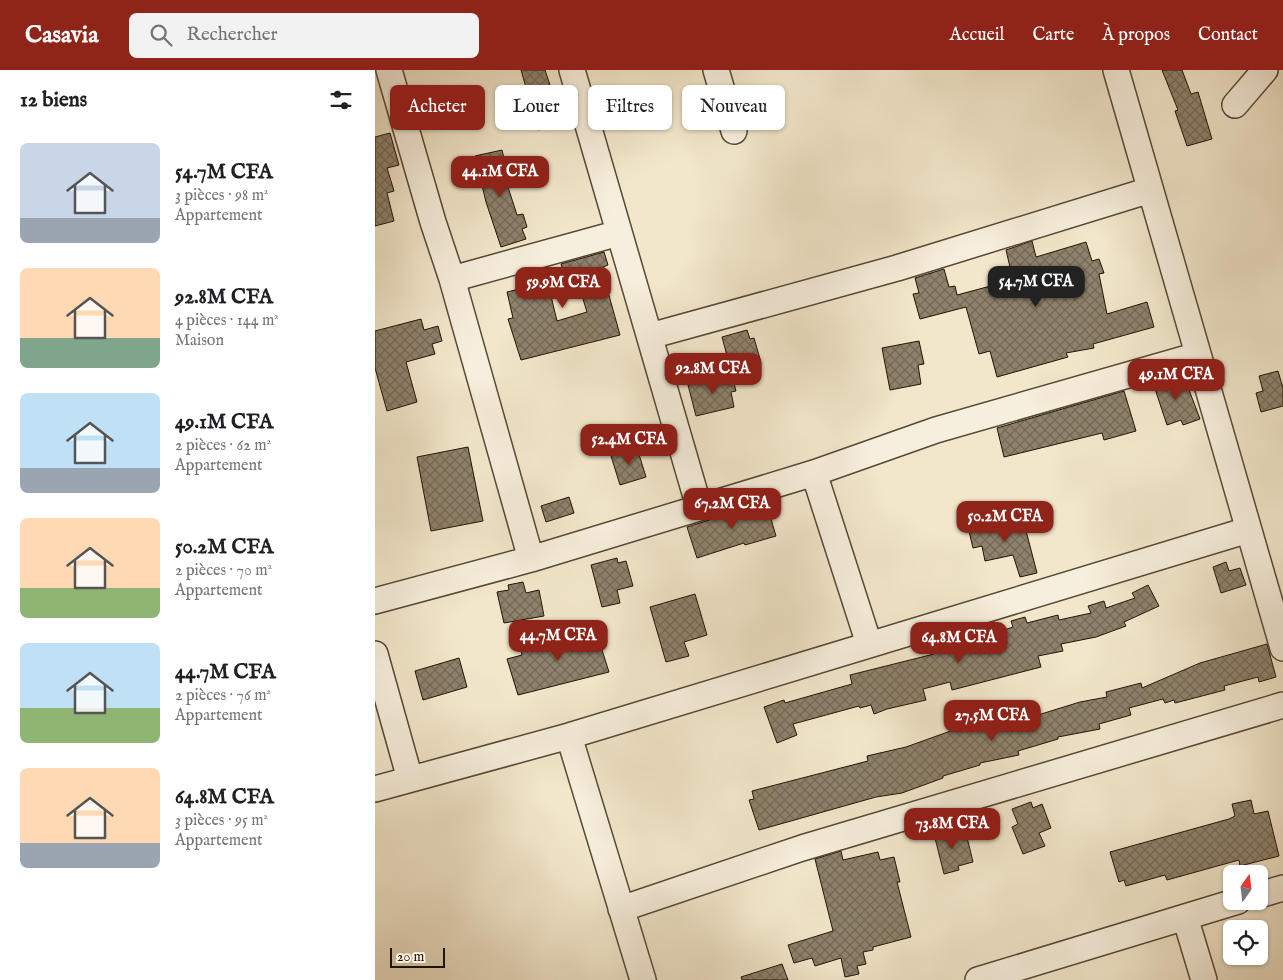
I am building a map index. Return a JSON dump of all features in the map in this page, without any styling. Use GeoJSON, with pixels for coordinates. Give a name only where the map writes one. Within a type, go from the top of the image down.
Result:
{"type":"FeatureCollection","features":[{"type":"Feature","properties":{"kind":"street"},"geometry":{"type":"LineString","coordinates":[[389,70],[433,222],[452,279],[531,558]]}},
{"type":"Feature","properties":{"kind":"street"},"geometry":{"type":"LineString","coordinates":[[572,70],[699,507]]}},
{"type":"Feature","properties":{"kind":"street"},"geometry":{"type":"LineString","coordinates":[[716,70],[734,131]]}},
{"type":"Feature","properties":{"kind":"street"},"geometry":{"type":"LineString","coordinates":[[1116,70],[1283,648]]}},
{"type":"Feature","properties":{"kind":"street"},"geometry":{"type":"LineString","coordinates":[[1235,105],[1265,70]]}},
{"type":"Feature","properties":{"kind":"street"},"geometry":{"type":"LineString","coordinates":[[1275,70],[1283,73]]}},
{"type":"Feature","properties":{"kind":"street"},"geometry":{"type":"LineString","coordinates":[[650,336],[897,268],[1150,190]]}},
{"type":"Feature","properties":{"kind":"street"},"geometry":{"type":"LineString","coordinates":[[452,279],[619,233]]}},
{"type":"Feature","properties":{"kind":"street"},"geometry":{"type":"LineString","coordinates":[[375,601],[531,558],[813,473],[936,430],[1198,355]]}},
{"type":"Feature","properties":{"kind":"street"},"geometry":{"type":"LineString","coordinates":[[813,473],[869,644]]}},
{"type":"Feature","properties":{"kind":"street"},"geometry":{"type":"LineString","coordinates":[[375,789],[569,736],[1248,530]]}},
{"type":"Feature","properties":{"kind":"street"},"geometry":{"type":"LineString","coordinates":[[375,654],[410,778]]}},
{"type":"Feature","properties":{"kind":"street"},"geometry":{"type":"LineString","coordinates":[[621,909],[802,848],[1283,705]]}},
{"type":"Feature","properties":{"kind":"street"},"geometry":{"type":"LineString","coordinates":[[569,736],[643,980]]}},
{"type":"Feature","properties":{"kind":"street"},"geometry":{"type":"LineString","coordinates":[[1268,892],[1283,888]]}},
{"type":"Feature","properties":{"kind":"street"},"geometry":{"type":"LineString","coordinates":[[978,980],[1015,975],[1223,906]]}},
{"type":"Feature","properties":{"kind":"street"},"geometry":{"type":"LineString","coordinates":[[1185,917],[1204,980]]}},
{"type":"Feature","properties":{"kind":"building"},"geometry":{"type":"Polygon","coordinates":[[[521,70],[545,70],[550,85],[525,85],[521,70]]]}},
{"type":"Feature","properties":{"kind":"building"},"geometry":{"type":"Polygon","coordinates":[[[1162,70],[1182,70],[1191,94],[1198,92],[1212,139],[1187,146],[1175,111],[1178,110],[1162,70]]]}},
{"type":"Feature","properties":{"kind":"building"},"geometry":{"type":"Polygon","coordinates":[[[390,133],[399,165],[387,168],[394,191],[387,193],[394,221],[375,226],[375,137],[390,133]]]}},
{"type":"Feature","properties":{"kind":"building"},"geometry":{"type":"Polygon","coordinates":[[[502,150],[510,183],[507,184],[517,215],[523,214],[527,227],[522,229],[526,239],[501,247],[486,202],[475,156],[502,150]]]}},
{"type":"Feature","properties":{"kind":"building"},"geometry":{"type":"Polygon","coordinates":[[[1032,241],[1036,257],[1086,242],[1092,261],[1099,259],[1104,273],[1099,274],[1107,314],[1147,302],[1154,327],[1093,344],[1094,348],[1066,353],[1068,357],[997,377],[990,351],[979,354],[966,307],[920,319],[913,294],[919,293],[915,278],[944,269],[949,287],[955,286],[957,295],[1013,280],[1006,250],[1032,241]]]}},
{"type":"Feature","properties":{"kind":"building"},"geometry":{"type":"Polygon","coordinates":[[[604,252],[608,265],[603,267],[605,281],[620,335],[521,360],[508,319],[513,318],[507,292],[519,289],[517,284],[564,273],[561,264],[604,252]],[[578,283],[550,292],[557,321],[587,312],[578,283]]]}},
{"type":"Feature","properties":{"kind":"building"},"geometry":{"type":"Polygon","coordinates":[[[421,319],[424,330],[438,326],[442,341],[432,344],[435,354],[406,362],[417,402],[387,411],[375,368],[375,331],[421,319]]]}},
{"type":"Feature","properties":{"kind":"building"},"geometry":{"type":"Polygon","coordinates":[[[747,330],[750,339],[754,338],[760,359],[730,367],[722,337],[747,330]]]}},
{"type":"Feature","properties":{"kind":"building"},"geometry":{"type":"Polygon","coordinates":[[[919,341],[924,364],[918,365],[921,384],[890,390],[882,348],[919,341]]]}},
{"type":"Feature","properties":{"kind":"building"},"geometry":{"type":"Polygon","coordinates":[[[1278,371],[1283,388],[1283,406],[1261,412],[1256,393],[1263,391],[1259,376],[1278,371]]]}},
{"type":"Feature","properties":{"kind":"building"},"geometry":{"type":"Polygon","coordinates":[[[1183,374],[1200,419],[1183,425],[1181,420],[1167,425],[1153,383],[1183,374]]]}},
{"type":"Feature","properties":{"kind":"building"},"geometry":{"type":"Polygon","coordinates":[[[732,375],[736,391],[731,392],[734,407],[696,416],[688,385],[732,375]]]}},
{"type":"Feature","properties":{"kind":"building"},"geometry":{"type":"Polygon","coordinates":[[[1124,391],[1136,431],[1104,440],[1102,433],[1004,457],[997,428],[1124,391]]]}},
{"type":"Feature","properties":{"kind":"building"},"geometry":{"type":"Polygon","coordinates":[[[468,447],[483,521],[431,531],[417,457],[468,447]]]}},
{"type":"Feature","properties":{"kind":"building"},"geometry":{"type":"Polygon","coordinates":[[[637,448],[646,477],[620,485],[611,456],[637,448]]]}},
{"type":"Feature","properties":{"kind":"building"},"geometry":{"type":"Polygon","coordinates":[[[569,497],[574,513],[546,522],[541,506],[569,497]]]}},
{"type":"Feature","properties":{"kind":"building"},"geometry":{"type":"Polygon","coordinates":[[[766,502],[776,536],[745,545],[744,543],[697,558],[687,527],[766,502]]]}},
{"type":"Feature","properties":{"kind":"building"},"geometry":{"type":"Polygon","coordinates":[[[1017,516],[1019,525],[1024,523],[1037,573],[1020,577],[1013,555],[985,561],[982,546],[973,548],[968,527],[1017,516]]]}},
{"type":"Feature","properties":{"kind":"building"},"geometry":{"type":"Polygon","coordinates":[[[617,558],[618,563],[626,561],[633,586],[617,590],[620,603],[602,607],[591,565],[617,558]]]}},
{"type":"Feature","properties":{"kind":"building"},"geometry":{"type":"Polygon","coordinates":[[[1226,562],[1229,571],[1240,568],[1246,585],[1221,593],[1213,567],[1226,562]]]}},
{"type":"Feature","properties":{"kind":"building"},"geometry":{"type":"Polygon","coordinates":[[[523,582],[526,593],[539,590],[544,616],[504,623],[497,592],[509,590],[508,585],[523,582]]]}},
{"type":"Feature","properties":{"kind":"building"},"geometry":{"type":"Polygon","coordinates":[[[1148,585],[1159,606],[1124,622],[1126,626],[1096,637],[1061,644],[1063,651],[1038,656],[1041,667],[952,690],[950,682],[923,689],[926,700],[874,714],[871,705],[860,708],[859,706],[793,724],[797,735],[777,743],[764,707],[784,700],[785,703],[852,684],[850,675],[930,655],[1013,627],[1011,621],[1025,617],[1027,623],[1058,615],[1059,620],[1091,613],[1088,606],[1104,601],[1106,608],[1135,598],[1132,593],[1148,585]]]}},
{"type":"Feature","properties":{"kind":"building"},"geometry":{"type":"Polygon","coordinates":[[[695,594],[707,635],[684,642],[689,656],[666,662],[650,607],[695,594]]]}},
{"type":"Feature","properties":{"kind":"building"},"geometry":{"type":"Polygon","coordinates":[[[595,628],[609,672],[518,695],[507,659],[522,655],[521,650],[595,628]]]}},
{"type":"Feature","properties":{"kind":"building"},"geometry":{"type":"Polygon","coordinates":[[[1267,644],[1276,677],[1259,682],[1258,677],[1224,686],[1225,690],[1175,703],[1174,700],[1165,703],[1163,699],[1129,708],[1131,715],[1099,724],[1100,729],[1058,737],[1058,739],[1018,751],[1019,755],[980,763],[980,765],[943,776],[943,778],[902,793],[876,797],[759,830],[749,800],[754,799],[752,791],[868,761],[867,756],[906,747],[970,724],[1011,716],[1012,723],[1080,702],[1107,697],[1106,692],[1141,683],[1142,688],[1200,663],[1267,644]]]}},
{"type":"Feature","properties":{"kind":"building"},"geometry":{"type":"Polygon","coordinates":[[[459,658],[467,687],[423,700],[415,671],[459,658]]]}},
{"type":"Feature","properties":{"kind":"building"},"geometry":{"type":"Polygon","coordinates":[[[1251,800],[1254,814],[1268,811],[1279,856],[1244,865],[1240,865],[1239,860],[1167,880],[1165,875],[1126,886],[1124,880],[1119,882],[1110,852],[1229,819],[1235,816],[1232,804],[1251,800]]]}},
{"type":"Feature","properties":{"kind":"building"},"geometry":{"type":"Polygon","coordinates":[[[1031,802],[1033,808],[1042,804],[1051,828],[1039,833],[1045,846],[1023,854],[1012,827],[1018,824],[1012,809],[1031,802]]]}},
{"type":"Feature","properties":{"kind":"building"},"geometry":{"type":"Polygon","coordinates":[[[948,827],[950,837],[966,833],[973,862],[958,866],[959,870],[944,874],[933,830],[948,827]]]}},
{"type":"Feature","properties":{"kind":"building"},"geometry":{"type":"Polygon","coordinates":[[[841,851],[843,860],[878,852],[880,860],[894,857],[900,882],[897,882],[911,937],[873,947],[873,950],[863,952],[866,964],[857,966],[859,974],[845,977],[841,958],[815,966],[812,958],[794,963],[788,945],[833,931],[815,859],[841,851]]]}},
{"type":"Feature","properties":{"kind":"building"},"geometry":{"type":"Polygon","coordinates":[[[782,964],[788,980],[742,980],[741,977],[782,964]]]}}]}
